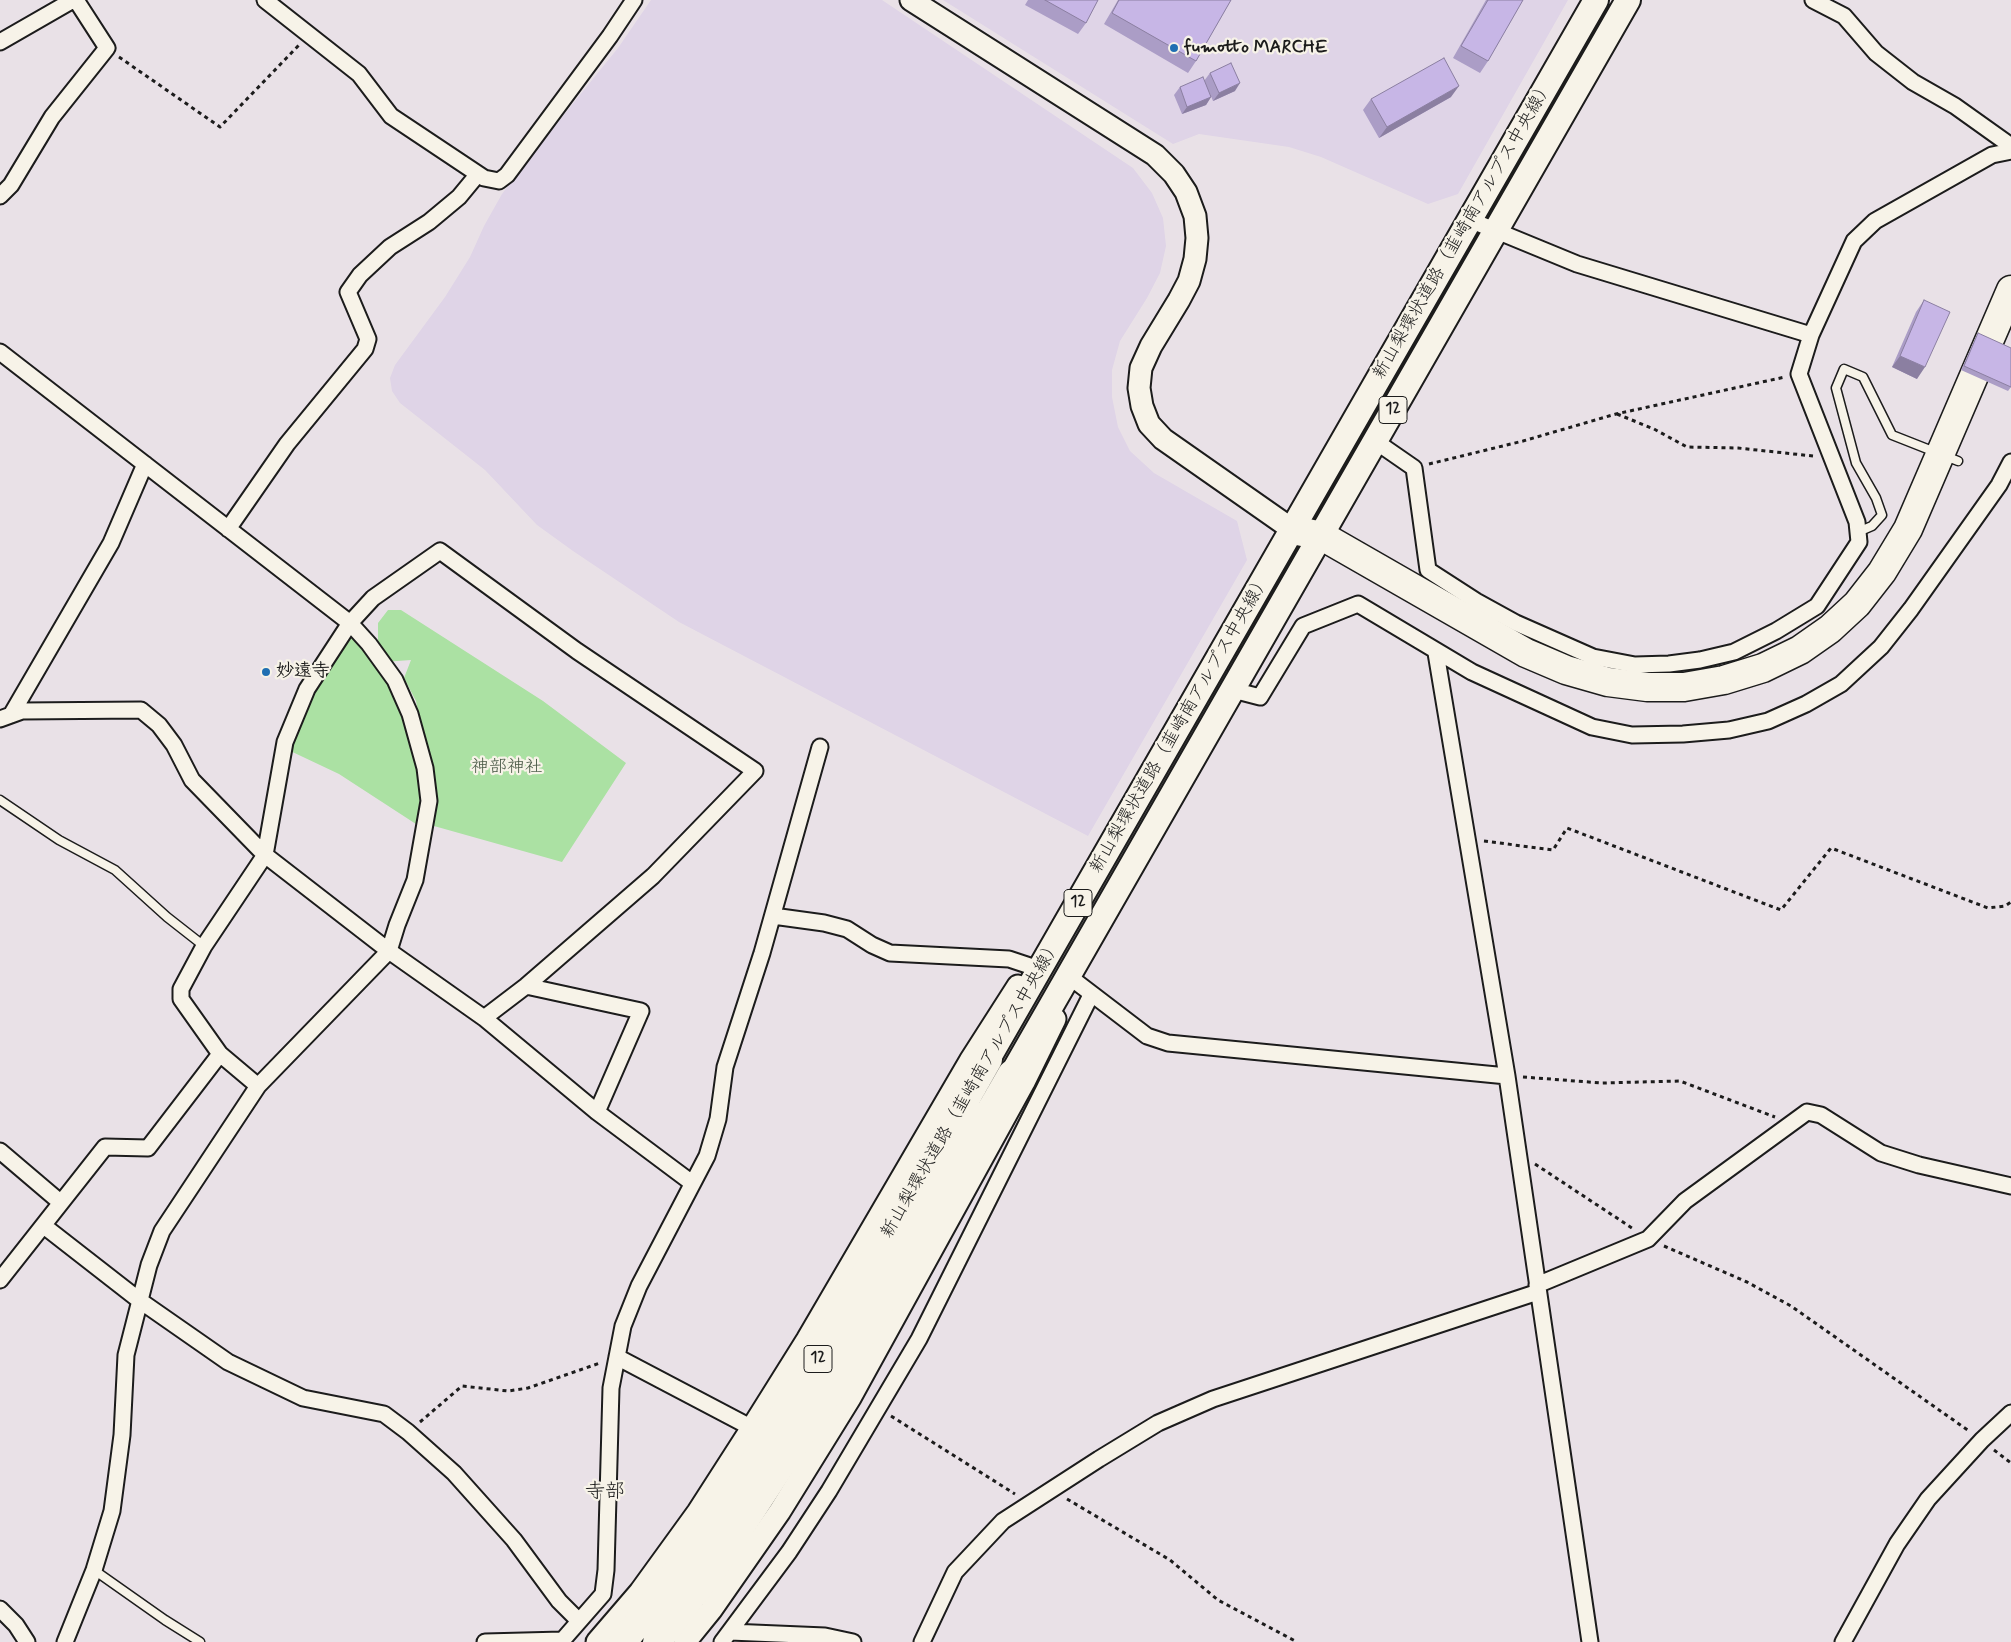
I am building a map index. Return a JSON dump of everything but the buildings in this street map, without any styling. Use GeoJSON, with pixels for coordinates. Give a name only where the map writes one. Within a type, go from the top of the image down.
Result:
{"type":"FeatureCollection","features":[{"type":"Feature","properties":{"kind":"highway"},"geometry":{"type":"LineString","coordinates":[[1293,530],[1518,667],[1566,686],[1607,698],[1641,703],[1674,704],[1706,701],[1744,692],[1781,677],[1810,662],[1842,640],[1870,614],[1896,580],[1922,538],[1949,458],[2011,290]]}},
{"type":"Feature","properties":{"kind":"highway"},"geometry":{"type":"LineString","coordinates":[[1949,458],[2011,338]]}},
{"type":"Feature","properties":{"kind":"highway","name":"新山梨環状道路（韮崎南アルプス中央線）"},"geometry":{"type":"LineString","coordinates":[[623,1642],[696,1547],[753,1464],[811,1370],[988,1059]]}},
{"type":"Feature","properties":{"kind":"highway","name":"新山梨環状道路（韮崎南アルプス中央線）"},"geometry":{"type":"LineString","coordinates":[[657,1642],[716,1564],[833,1385],[1012,1074]]}},
{"type":"Feature","properties":{"kind":"main road","name":"新山梨環状道路（韮崎南アルプス中央線）"},"geometry":{"type":"LineString","coordinates":[[988,1059],[1596,0]]}},
{"type":"Feature","properties":{"kind":"main road","name":"新山梨環状道路（韮崎南アルプス中央線）"},"geometry":{"type":"LineString","coordinates":[[1012,1074],[1628,0]]}},
{"type":"Feature","properties":{"kind":"street"},"geometry":{"type":"LineString","coordinates":[[265,0],[359,74],[391,116],[484,178],[500,181],[507,175],[610,36],[634,0]]}},
{"type":"Feature","properties":{"kind":"street"},"geometry":{"type":"LineString","coordinates":[[911,0],[1155,155],[1174,174],[1186,192],[1195,216],[1197,238],[1195,259],[1189,281],[1180,300],[1151,346],[1141,368],[1139,388],[1142,406],[1149,424],[1163,439],[1293,530]]}},
{"type":"Feature","properties":{"kind":"street"},"geometry":{"type":"LineString","coordinates":[[1813,0],[1844,16],[1876,54],[1912,82],[1955,106],[2011,146]]}},
{"type":"Feature","properties":{"kind":"street"},"geometry":{"type":"LineString","coordinates":[[0,42],[65,2],[107,48],[52,117],[11,185],[0,196]]}},
{"type":"Feature","properties":{"kind":"street"},"geometry":{"type":"LineString","coordinates":[[1375,441],[1414,468],[1428,570],[1476,601],[1553,640],[1593,657],[1636,665],[1669,664],[1700,660],[1734,652],[1776,631],[1817,606],[1859,542],[1857,522],[1799,374],[1811,335],[1854,241],[1875,221],[1992,156],[2011,151]]}},
{"type":"Feature","properties":{"kind":"street"},"geometry":{"type":"LineString","coordinates":[[228,529],[287,444],[365,349],[368,339],[348,292],[360,275],[390,247],[428,222],[460,197],[478,174]]}},
{"type":"Feature","properties":{"kind":"street"},"geometry":{"type":"LineString","coordinates":[[1470,220],[1577,264],[1811,335]]}},
{"type":"Feature","properties":{"kind":"street"},"geometry":{"type":"LineString","coordinates":[[0,352],[350,624],[369,644],[395,680],[410,714],[425,768],[429,801],[415,880],[389,951],[258,1086],[162,1231],[149,1265],[126,1355],[122,1435],[112,1511],[94,1570],[65,1642]]}},
{"type":"Feature","properties":{"kind":"street"},"geometry":{"type":"LineString","coordinates":[[1233,690],[1260,697],[1303,626],[1358,604],[1436,653],[1472,672],[1592,727],[1632,735],[1683,734],[1729,730],[1768,720],[1806,704],[1841,684],[1881,647],[2005,486],[2011,462]]}},
{"type":"Feature","properties":{"kind":"street"},"geometry":{"type":"LineString","coordinates":[[6,717],[111,543],[145,464]]}},
{"type":"Feature","properties":{"kind":"street"},"geometry":{"type":"LineString","coordinates":[[258,1086],[220,1054],[181,999],[181,988],[204,946],[265,855],[285,742],[307,690],[350,624],[373,598],[440,551],[577,652],[755,771],[653,876],[526,986],[484,1018]]}},
{"type":"Feature","properties":{"kind":"street"},"geometry":{"type":"LineString","coordinates":[[1436,653],[1507,1076],[1590,1642]]}},
{"type":"Feature","properties":{"kind":"street"},"geometry":{"type":"LineString","coordinates":[[6,717],[22,711],[141,710],[159,725],[174,746],[192,780],[265,855],[389,951],[484,1018],[597,1112],[692,1183]]}},
{"type":"Feature","properties":{"kind":"street"},"geometry":{"type":"LineString","coordinates":[[485,1642],[562,1641],[578,1620],[603,1594],[606,1570],[611,1388],[623,1326],[639,1286],[707,1156],[718,1119],[725,1067],[773,916],[820,747]]}},
{"type":"Feature","properties":{"kind":"street"},"geometry":{"type":"LineString","coordinates":[[597,1642],[640,1592],[698,1512],[752,1428],[807,1340],[970,1061],[1167,748]]}},
{"type":"Feature","properties":{"kind":"street"},"geometry":{"type":"LineString","coordinates":[[685,1642],[711,1610],[780,1511],[850,1398],[1019,1090],[1159,819]]}},
{"type":"Feature","properties":{"kind":"street"},"geometry":{"type":"LineString","coordinates":[[773,916],[824,923],[848,929],[872,945],[890,953],[1010,959],[1030,966]]}},
{"type":"Feature","properties":{"kind":"street"},"geometry":{"type":"LineString","coordinates":[[1075,981],[1147,1036],[1168,1043],[1507,1076]]}},
{"type":"Feature","properties":{"kind":"street"},"geometry":{"type":"LineString","coordinates":[[526,986],[641,1011],[597,1112]]}},
{"type":"Feature","properties":{"kind":"street"},"geometry":{"type":"LineString","coordinates":[[726,1637],[789,1552],[829,1491],[919,1339],[1091,995]]}},
{"type":"Feature","properties":{"kind":"street"},"geometry":{"type":"LineString","coordinates":[[0,1280],[44,1226],[60,1202],[104,1146],[148,1148],[220,1054]]}},
{"type":"Feature","properties":{"kind":"street"},"geometry":{"type":"LineString","coordinates":[[922,1642],[955,1572],[1003,1521],[1158,1423],[1213,1399],[1538,1288],[1648,1239],[1685,1201],[1807,1112],[1821,1115],[1881,1152],[1919,1165],[2011,1186]]}},
{"type":"Feature","properties":{"kind":"street"},"geometry":{"type":"LineString","coordinates":[[0,1151],[60,1202]]}},
{"type":"Feature","properties":{"kind":"street"},"geometry":{"type":"LineString","coordinates":[[44,1226],[139,1300],[228,1362],[303,1398],[384,1414],[454,1472],[514,1540],[559,1601],[578,1620]]}},
{"type":"Feature","properties":{"kind":"street"},"geometry":{"type":"LineString","coordinates":[[617,1358],[752,1428]]}},
{"type":"Feature","properties":{"kind":"street"},"geometry":{"type":"LineString","coordinates":[[1846,1641],[1897,1544],[1928,1499],[1982,1440],[2011,1413]]}},
{"type":"Feature","properties":{"kind":"street"},"geometry":{"type":"LineString","coordinates":[[0,1609],[16,1625],[27,1642]]}},
{"type":"Feature","properties":{"kind":"street"},"geometry":{"type":"LineString","coordinates":[[726,1637],[825,1636],[853,1642]]}},
{"type":"Feature","properties":{"kind":"lane"},"geometry":{"type":"LineString","coordinates":[[1858,532],[1872,526],[1882,515],[1876,498],[1856,462],[1836,388],[1844,369],[1863,377],[1892,435],[1949,458]]}},
{"type":"Feature","properties":{"kind":"lane"},"geometry":{"type":"LineString","coordinates":[[0,800],[59,840],[115,870],[167,917],[204,946]]}},
{"type":"Feature","properties":{"kind":"lane"},"geometry":{"type":"LineString","coordinates":[[94,1570],[200,1642]]}},
{"type":"Feature","properties":{"kind":"path"},"geometry":{"type":"LineString","coordinates":[[107,48],[220,127],[310,34]]}},
{"type":"Feature","properties":{"kind":"path"},"geometry":{"type":"LineString","coordinates":[[1414,468],[1523,441],[1616,414],[1799,374]]}},
{"type":"Feature","properties":{"kind":"path"},"geometry":{"type":"LineString","coordinates":[[1616,414],[1654,429],[1687,446],[1738,448],[1831,458]]}},
{"type":"Feature","properties":{"kind":"path"},"geometry":{"type":"LineString","coordinates":[[1467,839],[1553,850],[1567,828],[1781,910],[1831,848],[1988,908],[2005,906],[2011,902]]}},
{"type":"Feature","properties":{"kind":"path"},"geometry":{"type":"LineString","coordinates":[[1507,1076],[1602,1082],[1680,1081],[1792,1123]]}},
{"type":"Feature","properties":{"kind":"path"},"geometry":{"type":"LineString","coordinates":[[1518,1153],[1648,1239],[1747,1282],[1791,1306],[1982,1440]]}},
{"type":"Feature","properties":{"kind":"path"},"geometry":{"type":"LineString","coordinates":[[408,1432],[462,1386],[508,1391],[528,1388],[617,1358]]}},
{"type":"Feature","properties":{"kind":"path"},"geometry":{"type":"LineString","coordinates":[[878,1408],[1030,1504]]}},
{"type":"Feature","properties":{"kind":"path"},"geometry":{"type":"LineString","coordinates":[[1052,1490],[1170,1560],[1218,1600],[1297,1642]]}},
{"type":"Feature","properties":{"kind":"shaded area"},"geometry":{"type":"Polygon","coordinates":[[[651,0],[882,0],[1133,168],[1152,193],[1163,218],[1166,246],[1160,273],[1120,341],[1112,370],[1112,397],[1118,427],[1130,451],[1154,473],[1237,521],[1247,560],[1088,836],[679,622],[537,525],[485,470],[400,403],[392,391],[390,378],[395,365],[445,297],[470,257],[484,226],[502,194],[618,48],[651,0]]]}},
{"type":"Feature","properties":{"kind":"shaded area"},"geometry":{"type":"Polygon","coordinates":[[[943,0],[1568,0],[1458,194],[1428,204],[1321,157],[1289,147],[1199,134],[1173,144],[943,0]]]}},
{"type":"Feature","properties":{"kind":"green space","name":"神部神社"},"geometry":{"type":"Polygon","coordinates":[[[388,610],[401,610],[543,701],[626,763],[562,862],[434,826],[435,805],[416,701],[404,678],[411,660],[383,662],[425,768],[419,826],[339,774],[284,748],[350,623],[382,660],[378,640],[378,623],[388,610]]]}},
{"type":"Feature","properties":{"kind":"place","name":"fumotto MARCHE"},"geometry":{"type":"Point","coordinates":[1174,48]}},
{"type":"Feature","properties":{"kind":"place","name":"妙遠寺"},"geometry":{"type":"Point","coordinates":[266,672]}},
{"type":"Feature","properties":{"kind":"district","name":"寺部"},"geometry":{"type":"Point","coordinates":[605,1493]}}]}
